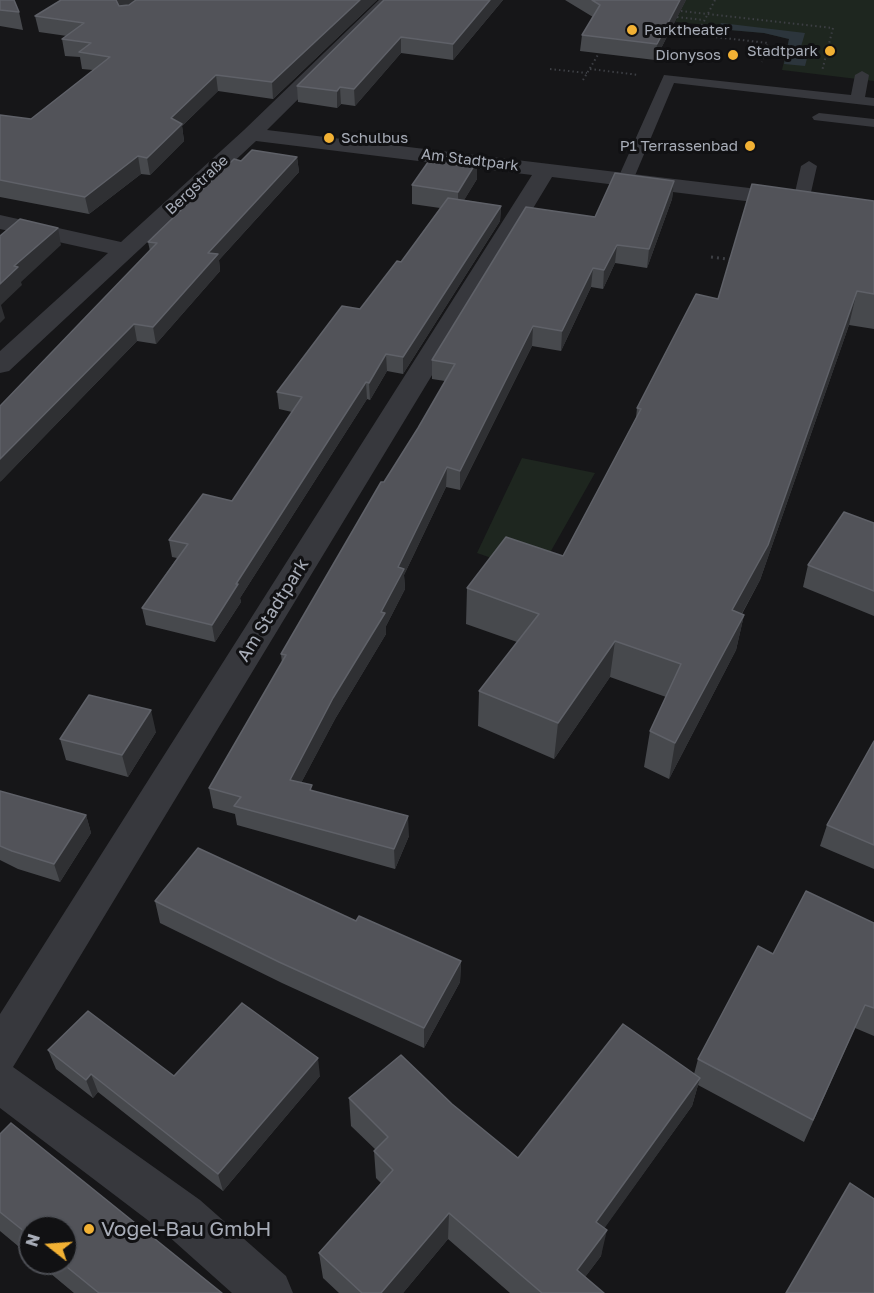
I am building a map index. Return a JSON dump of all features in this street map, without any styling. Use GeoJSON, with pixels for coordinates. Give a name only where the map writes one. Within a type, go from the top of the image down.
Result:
{"type":"FeatureCollection","features":[{"type":"Feature","properties":{"kind":"street","name":"Bergstraße"},"geometry":{"type":"LineString","coordinates":[[0,365],[251,134],[389,0]]}},
{"type":"Feature","properties":{"kind":"street","name":"Am Stadtpark"},"geometry":{"type":"LineString","coordinates":[[251,134],[874,210]]}},
{"type":"Feature","properties":{"kind":"street","name":"Am Stadtpark"},"geometry":{"type":"LineString","coordinates":[[0,1052],[546,169]]}},
{"type":"Feature","properties":{"kind":"street"},"geometry":{"type":"LineString","coordinates":[[0,222],[127,250]]}},
{"type":"Feature","properties":{"kind":"street"},"geometry":{"type":"LineString","coordinates":[[0,1082],[183,1217],[269,1293]]}},
{"type":"Feature","properties":{"kind":"lane"},"geometry":{"type":"LineString","coordinates":[[857,100],[862,75]]}},
{"type":"Feature","properties":{"kind":"lane"},"geometry":{"type":"LineString","coordinates":[[626,178],[669,78],[874,102]]}},
{"type":"Feature","properties":{"kind":"lane"},"geometry":{"type":"LineString","coordinates":[[836,97],[826,118],[874,123]]}},
{"type":"Feature","properties":{"kind":"lane"},"geometry":{"type":"LineString","coordinates":[[801,201],[808,166]]}},
{"type":"Feature","properties":{"kind":"path"},"geometry":{"type":"LineString","coordinates":[[715,0],[697,35],[768,43],[761,68]]}},
{"type":"Feature","properties":{"kind":"path"},"geometry":{"type":"LineString","coordinates":[[681,11],[832,28],[822,71]]}},
{"type":"Feature","properties":{"kind":"path"},"geometry":{"type":"LineString","coordinates":[[677,17],[704,20]]}},
{"type":"Feature","properties":{"kind":"path"},"geometry":{"type":"LineString","coordinates":[[583,80],[599,53]]}},
{"type":"Feature","properties":{"kind":"path"},"geometry":{"type":"LineString","coordinates":[[550,69],[587,73]]}},
{"type":"Feature","properties":{"kind":"path"},"geometry":{"type":"LineString","coordinates":[[590,69],[634,74]]}},
{"type":"Feature","properties":{"kind":"path"},"geometry":{"type":"LineString","coordinates":[[711,257],[744,262]]}},
{"type":"Feature","properties":{"kind":"shaded area","name":"Stadtpark"},"geometry":{"type":"Polygon","coordinates":[[[686,0],[874,0],[874,81],[782,70],[789,39],[764,33],[718,29],[719,26],[675,22],[686,0]]]}},
{"type":"Feature","properties":{"kind":"shaded area"},"geometry":{"type":"Polygon","coordinates":[[[721,23],[805,33],[800,50],[809,51],[805,66],[784,64],[789,39],[764,33],[718,29],[721,23]]]}},
{"type":"Feature","properties":{"kind":"shaded area"},"geometry":{"type":"Polygon","coordinates":[[[522,458],[595,473],[538,574],[477,553],[522,458]]]}},
{"type":"Feature","properties":{"kind":"building"},"geometry":{"type":"Polygon","coordinates":[[[0,0],[14,0],[19,12],[0,10],[0,0]]]}},
{"type":"Feature","properties":{"kind":"building"},"geometry":{"type":"Polygon","coordinates":[[[61,0],[116,0],[119,6],[129,5],[136,0],[360,0],[272,82],[216,75],[171,118],[182,124],[147,158],[138,156],[85,197],[0,180],[0,115],[31,119],[110,57],[79,52],[91,43],[62,39],[84,23],[35,16],[61,0]]]}},
{"type":"Feature","properties":{"kind":"building"},"geometry":{"type":"Polygon","coordinates":[[[384,0],[490,0],[453,44],[401,37],[354,89],[340,87],[337,91],[297,86],[384,0]]]}},
{"type":"Feature","properties":{"kind":"building","name":"Parktheater"},"geometry":{"type":"Polygon","coordinates":[[[592,0],[680,0],[657,44],[582,35],[600,5],[592,0]]]}},
{"type":"Feature","properties":{"kind":"building"},"geometry":{"type":"Polygon","coordinates":[[[252,150],[297,157],[208,253],[218,254],[153,327],[134,324],[0,459],[0,406],[157,243],[148,242],[234,159],[241,161],[252,150]]]}},
{"type":"Feature","properties":{"kind":"building"},"geometry":{"type":"Polygon","coordinates":[[[433,155],[477,161],[458,192],[412,185],[433,155]]]}},
{"type":"Feature","properties":{"kind":"building"},"geometry":{"type":"Polygon","coordinates":[[[615,173],[674,181],[649,249],[617,245],[604,270],[593,268],[562,331],[533,326],[460,471],[447,467],[398,567],[404,569],[381,612],[385,613],[333,698],[290,780],[312,785],[310,790],[408,816],[394,849],[234,806],[241,797],[209,788],[286,655],[281,654],[381,482],[384,482],[418,428],[455,364],[432,360],[526,207],[595,217],[615,173]]]}},
{"type":"Feature","properties":{"kind":"building"},"geometry":{"type":"Polygon","coordinates":[[[752,184],[874,201],[874,294],[857,291],[768,545],[732,610],[744,615],[675,743],[650,731],[681,664],[615,641],[558,723],[479,691],[539,614],[467,588],[506,537],[563,556],[641,409],[637,408],[696,294],[718,299],[752,184]]]}},
{"type":"Feature","properties":{"kind":"building"},"geometry":{"type":"Polygon","coordinates":[[[448,198],[501,206],[403,357],[386,354],[369,383],[366,382],[212,625],[142,608],[188,544],[169,540],[203,494],[232,501],[302,397],[277,392],[342,306],[360,309],[397,261],[401,262],[448,198]]]}},
{"type":"Feature","properties":{"kind":"building"},"geometry":{"type":"Polygon","coordinates":[[[20,219],[58,228],[14,266],[18,267],[0,284],[0,236],[20,219]]]}},
{"type":"Feature","properties":{"kind":"building"},"geometry":{"type":"Polygon","coordinates":[[[844,512],[874,523],[874,591],[808,565],[844,512]]]}},
{"type":"Feature","properties":{"kind":"building"},"geometry":{"type":"Polygon","coordinates":[[[89,695],[151,710],[122,755],[60,739],[89,695]]]}},
{"type":"Feature","properties":{"kind":"building"},"geometry":{"type":"Polygon","coordinates":[[[874,741],[874,845],[827,825],[874,741]]]}},
{"type":"Feature","properties":{"kind":"building"},"geometry":{"type":"Polygon","coordinates":[[[0,791],[86,815],[54,864],[0,846],[0,791]]]}},
{"type":"Feature","properties":{"kind":"building"},"geometry":{"type":"Polygon","coordinates":[[[198,848],[356,921],[359,916],[461,961],[424,1028],[279,962],[155,901],[198,848]]]}},
{"type":"Feature","properties":{"kind":"building"},"geometry":{"type":"Polygon","coordinates":[[[806,891],[874,923],[874,1008],[865,1005],[813,1120],[698,1059],[758,946],[773,954],[806,891]]]}},
{"type":"Feature","properties":{"kind":"building"},"geometry":{"type":"Polygon","coordinates":[[[242,1003],[318,1058],[218,1174],[91,1074],[86,1080],[48,1050],[88,1011],[174,1076],[242,1003]]]}},
{"type":"Feature","properties":{"kind":"building"},"geometry":{"type":"Polygon","coordinates":[[[623,1024],[700,1078],[596,1222],[607,1230],[577,1270],[604,1293],[542,1293],[449,1213],[381,1293],[362,1293],[319,1253],[393,1170],[374,1151],[388,1137],[349,1098],[401,1055],[452,1104],[518,1158],[623,1024]]]}},
{"type":"Feature","properties":{"kind":"building"},"geometry":{"type":"Polygon","coordinates":[[[11,1123],[222,1293],[99,1293],[77,1275],[78,1215],[18,1215],[18,1226],[0,1212],[0,1134],[11,1123]]]}},
{"type":"Feature","properties":{"kind":"building"},"geometry":{"type":"Polygon","coordinates":[[[850,1183],[874,1199],[874,1293],[786,1293],[850,1183]]]}},
{"type":"Feature","properties":{"kind":"place","name":"Parktheater"},"geometry":{"type":"Point","coordinates":[632,30]}},
{"type":"Feature","properties":{"kind":"place","name":"Stadtpark"},"geometry":{"type":"Point","coordinates":[830,51]}},
{"type":"Feature","properties":{"kind":"place","name":"Dionysos"},"geometry":{"type":"Point","coordinates":[733,55]}},
{"type":"Feature","properties":{"kind":"place","name":"Schulbus"},"geometry":{"type":"Point","coordinates":[329,138]}},
{"type":"Feature","properties":{"kind":"place","name":"P1 Terrassenbad"},"geometry":{"type":"Point","coordinates":[750,146]}},
{"type":"Feature","properties":{"kind":"place","name":"Vogel-Bau GmbH"},"geometry":{"type":"Point","coordinates":[89,1229]}}]}
